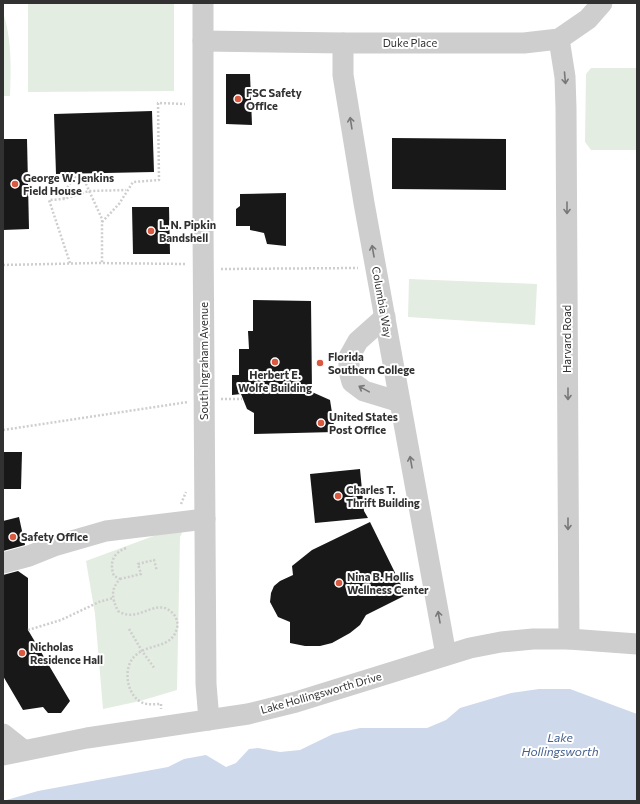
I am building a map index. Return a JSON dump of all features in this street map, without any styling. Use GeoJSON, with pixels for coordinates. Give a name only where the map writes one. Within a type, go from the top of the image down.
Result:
{"type":"FeatureCollection","features":[{"type":"Feature","properties":{"kind":"street","name":"South Ingraham Avenue"},"geometry":{"type":"LineString","coordinates":[[203,3],[206,684],[210,720]]}},
{"type":"Feature","properties":{"kind":"street","name":"Duke Place"},"geometry":{"type":"LineString","coordinates":[[203,41],[524,43],[559,39],[588,19],[602,3]]}},
{"type":"Feature","properties":{"kind":"street","name":"Harvard Road"},"geometry":{"type":"LineString","coordinates":[[559,39],[566,77],[569,639]]}},
{"type":"Feature","properties":{"kind":"street","name":"Columbia Way"},"geometry":{"type":"LineString","coordinates":[[343,43],[343,75],[446,656]]}},
{"type":"Feature","properties":{"kind":"street"},"geometry":{"type":"LineString","coordinates":[[385,317],[358,341],[349,356],[349,371],[352,382],[364,391],[400,402]]}},
{"type":"Feature","properties":{"kind":"street"},"geometry":{"type":"LineString","coordinates":[[3,563],[106,531],[205,519]]}},
{"type":"Feature","properties":{"kind":"street","name":"Lake Hollingsworth Drive"},"geometry":{"type":"LineString","coordinates":[[3,754],[86,738],[248,714],[296,702],[470,648],[501,642],[533,639],[569,639],[637,644]]}},
{"type":"Feature","properties":{"kind":"street"},"geometry":{"type":"LineString","coordinates":[[3,734],[23,750]]}},
{"type":"Feature","properties":{"kind":"path"},"geometry":{"type":"LineString","coordinates":[[102,222],[119,204],[126,190],[133,182],[159,180],[158,103],[190,104]]}},
{"type":"Feature","properties":{"kind":"path"},"geometry":{"type":"LineString","coordinates":[[64,199],[64,194],[74,178],[81,173],[102,219],[102,263]]}},
{"type":"Feature","properties":{"kind":"path"},"geometry":{"type":"LineString","coordinates":[[70,263],[49,200],[64,199],[89,191],[126,190]]}},
{"type":"Feature","properties":{"kind":"path"},"geometry":{"type":"LineString","coordinates":[[3,265],[70,263],[190,264]]}},
{"type":"Feature","properties":{"kind":"path"},"geometry":{"type":"LineString","coordinates":[[216,269],[360,268]]}},
{"type":"Feature","properties":{"kind":"path"},"geometry":{"type":"LineString","coordinates":[[217,400],[242,399]]}},
{"type":"Feature","properties":{"kind":"path"},"geometry":{"type":"LineString","coordinates":[[3,430],[190,401]]}},
{"type":"Feature","properties":{"kind":"path"},"geometry":{"type":"LineString","coordinates":[[179,508],[187,488]]}},
{"type":"Feature","properties":{"kind":"path"},"geometry":{"type":"LineString","coordinates":[[131,546],[117,553],[112,560],[111,566],[114,576],[120,579],[141,574],[138,564],[154,560],[157,571]]}},
{"type":"Feature","properties":{"kind":"path"},"geometry":{"type":"LineString","coordinates":[[120,579],[114,588],[113,598],[118,611],[136,615],[151,609],[164,608],[169,610],[178,621],[176,632],[169,641],[142,651],[136,655],[129,667],[128,682],[134,696],[140,701],[152,705],[161,704],[162,709]]}},
{"type":"Feature","properties":{"kind":"path"},"geometry":{"type":"LineString","coordinates":[[28,630],[60,620],[99,602],[113,598]]}},
{"type":"Feature","properties":{"kind":"path"},"geometry":{"type":"LineString","coordinates":[[129,629],[155,669]]}},
{"type":"Feature","properties":{"kind":"shaded area"},"geometry":{"type":"Polygon","coordinates":[[[28,3],[174,3],[174,91],[28,92],[28,3]]]}},
{"type":"Feature","properties":{"kind":"shaded area"},"geometry":{"type":"Polygon","coordinates":[[[3,12],[8,33],[11,64],[10,96],[3,96],[3,12]]]}},
{"type":"Feature","properties":{"kind":"shaded area"},"geometry":{"type":"Polygon","coordinates":[[[591,68],[637,68],[637,150],[591,150],[585,142],[586,74],[591,68]]]}},
{"type":"Feature","properties":{"kind":"shaded area"},"geometry":{"type":"Polygon","coordinates":[[[409,279],[537,284],[535,325],[408,317],[409,279]]]}},
{"type":"Feature","properties":{"kind":"shaded area"},"geometry":{"type":"Polygon","coordinates":[[[186,524],[180,537],[177,690],[140,701],[103,709],[95,614],[86,561],[186,524]]]}},
{"type":"Feature","properties":{"kind":"water","name":"Lake Hollingsworth"},"geometry":{"type":"Polygon","coordinates":[[[539,689],[570,689],[637,714],[637,801],[3,801],[38,791],[168,767],[184,759],[206,755],[226,767],[236,763],[249,749],[258,748],[280,752],[300,750],[333,734],[360,728],[427,728],[446,720],[460,708],[511,693],[539,689]]]}},
{"type":"Feature","properties":{"kind":"building","name":"FSC Safety Office"},"geometry":{"type":"Polygon","coordinates":[[[226,74],[250,74],[252,125],[226,124],[226,74]]]}},
{"type":"Feature","properties":{"kind":"building"},"geometry":{"type":"Polygon","coordinates":[[[152,111],[154,172],[56,174],[54,114],[152,111]]]}},
{"type":"Feature","properties":{"kind":"building"},"geometry":{"type":"Polygon","coordinates":[[[392,138],[506,139],[506,190],[392,189],[392,138]]]}},
{"type":"Feature","properties":{"kind":"building","name":"George W. Jenkins Field House"},"geometry":{"type":"Polygon","coordinates":[[[3,139],[27,139],[29,229],[3,230],[3,139]]]}},
{"type":"Feature","properties":{"kind":"building"},"geometry":{"type":"Polygon","coordinates":[[[286,193],[286,246],[267,244],[264,233],[250,230],[250,226],[236,226],[236,209],[240,206],[240,194],[286,193]]]}},
{"type":"Feature","properties":{"kind":"building","name":"L. N. Pipkin Bandshell"},"geometry":{"type":"Polygon","coordinates":[[[132,207],[169,207],[170,254],[133,254],[132,207]]]}},
{"type":"Feature","properties":{"kind":"building","name":"Herbert E. Wolfe Building"},"geometry":{"type":"Polygon","coordinates":[[[253,300],[311,301],[312,392],[330,400],[335,432],[254,434],[254,413],[247,409],[241,394],[232,395],[232,375],[239,375],[239,349],[249,349],[248,331],[253,331],[253,300]]]}},
{"type":"Feature","properties":{"kind":"building"},"geometry":{"type":"Polygon","coordinates":[[[3,452],[22,452],[21,489],[3,489],[3,452]]]}},
{"type":"Feature","properties":{"kind":"building","name":"Charles T. Thrift Building"},"geometry":{"type":"Polygon","coordinates":[[[360,469],[364,511],[368,518],[315,523],[310,474],[360,469]]]}},
{"type":"Feature","properties":{"kind":"building","name":"Safety Office"},"geometry":{"type":"Polygon","coordinates":[[[19,517],[25,545],[3,551],[3,521],[19,517]]]}},
{"type":"Feature","properties":{"kind":"building","name":"Nina B. Hollis Wellness Center"},"geometry":{"type":"Polygon","coordinates":[[[370,522],[406,595],[366,615],[360,625],[350,633],[332,643],[320,646],[305,646],[290,643],[290,622],[278,617],[270,602],[271,593],[274,586],[280,581],[293,575],[292,566],[312,550],[370,522]]]}},
{"type":"Feature","properties":{"kind":"building","name":"Nicholas Residence Hall"},"geometry":{"type":"Polygon","coordinates":[[[18,571],[28,578],[28,630],[70,701],[61,713],[48,713],[43,707],[23,710],[3,676],[3,575],[18,571]]]}},
{"type":"Feature","properties":{"kind":"place","name":"FSC Safety Office"},"geometry":{"type":"Point","coordinates":[238,99]}},
{"type":"Feature","properties":{"kind":"place","name":"George W. Jenkins Field House"},"geometry":{"type":"Point","coordinates":[15,184]}},
{"type":"Feature","properties":{"kind":"place","name":"L. N. Pipkin Bandshell"},"geometry":{"type":"Point","coordinates":[151,231]}},
{"type":"Feature","properties":{"kind":"place","name":"Herbert E. Wolfe Building"},"geometry":{"type":"Point","coordinates":[275,362]}},
{"type":"Feature","properties":{"kind":"place","name":"Florida Southern College"},"geometry":{"type":"Point","coordinates":[320,363]}},
{"type":"Feature","properties":{"kind":"place","name":"United States Post Office"},"geometry":{"type":"Point","coordinates":[321,423]}},
{"type":"Feature","properties":{"kind":"place","name":"Charles T. Thrift Building"},"geometry":{"type":"Point","coordinates":[338,496]}},
{"type":"Feature","properties":{"kind":"place","name":"Safety Office"},"geometry":{"type":"Point","coordinates":[13,537]}},
{"type":"Feature","properties":{"kind":"place","name":"Nina B. Hollis Wellness Center"},"geometry":{"type":"Point","coordinates":[339,583]}},
{"type":"Feature","properties":{"kind":"place","name":"Nicholas Residence Hall"},"geometry":{"type":"Point","coordinates":[22,653]}}]}
